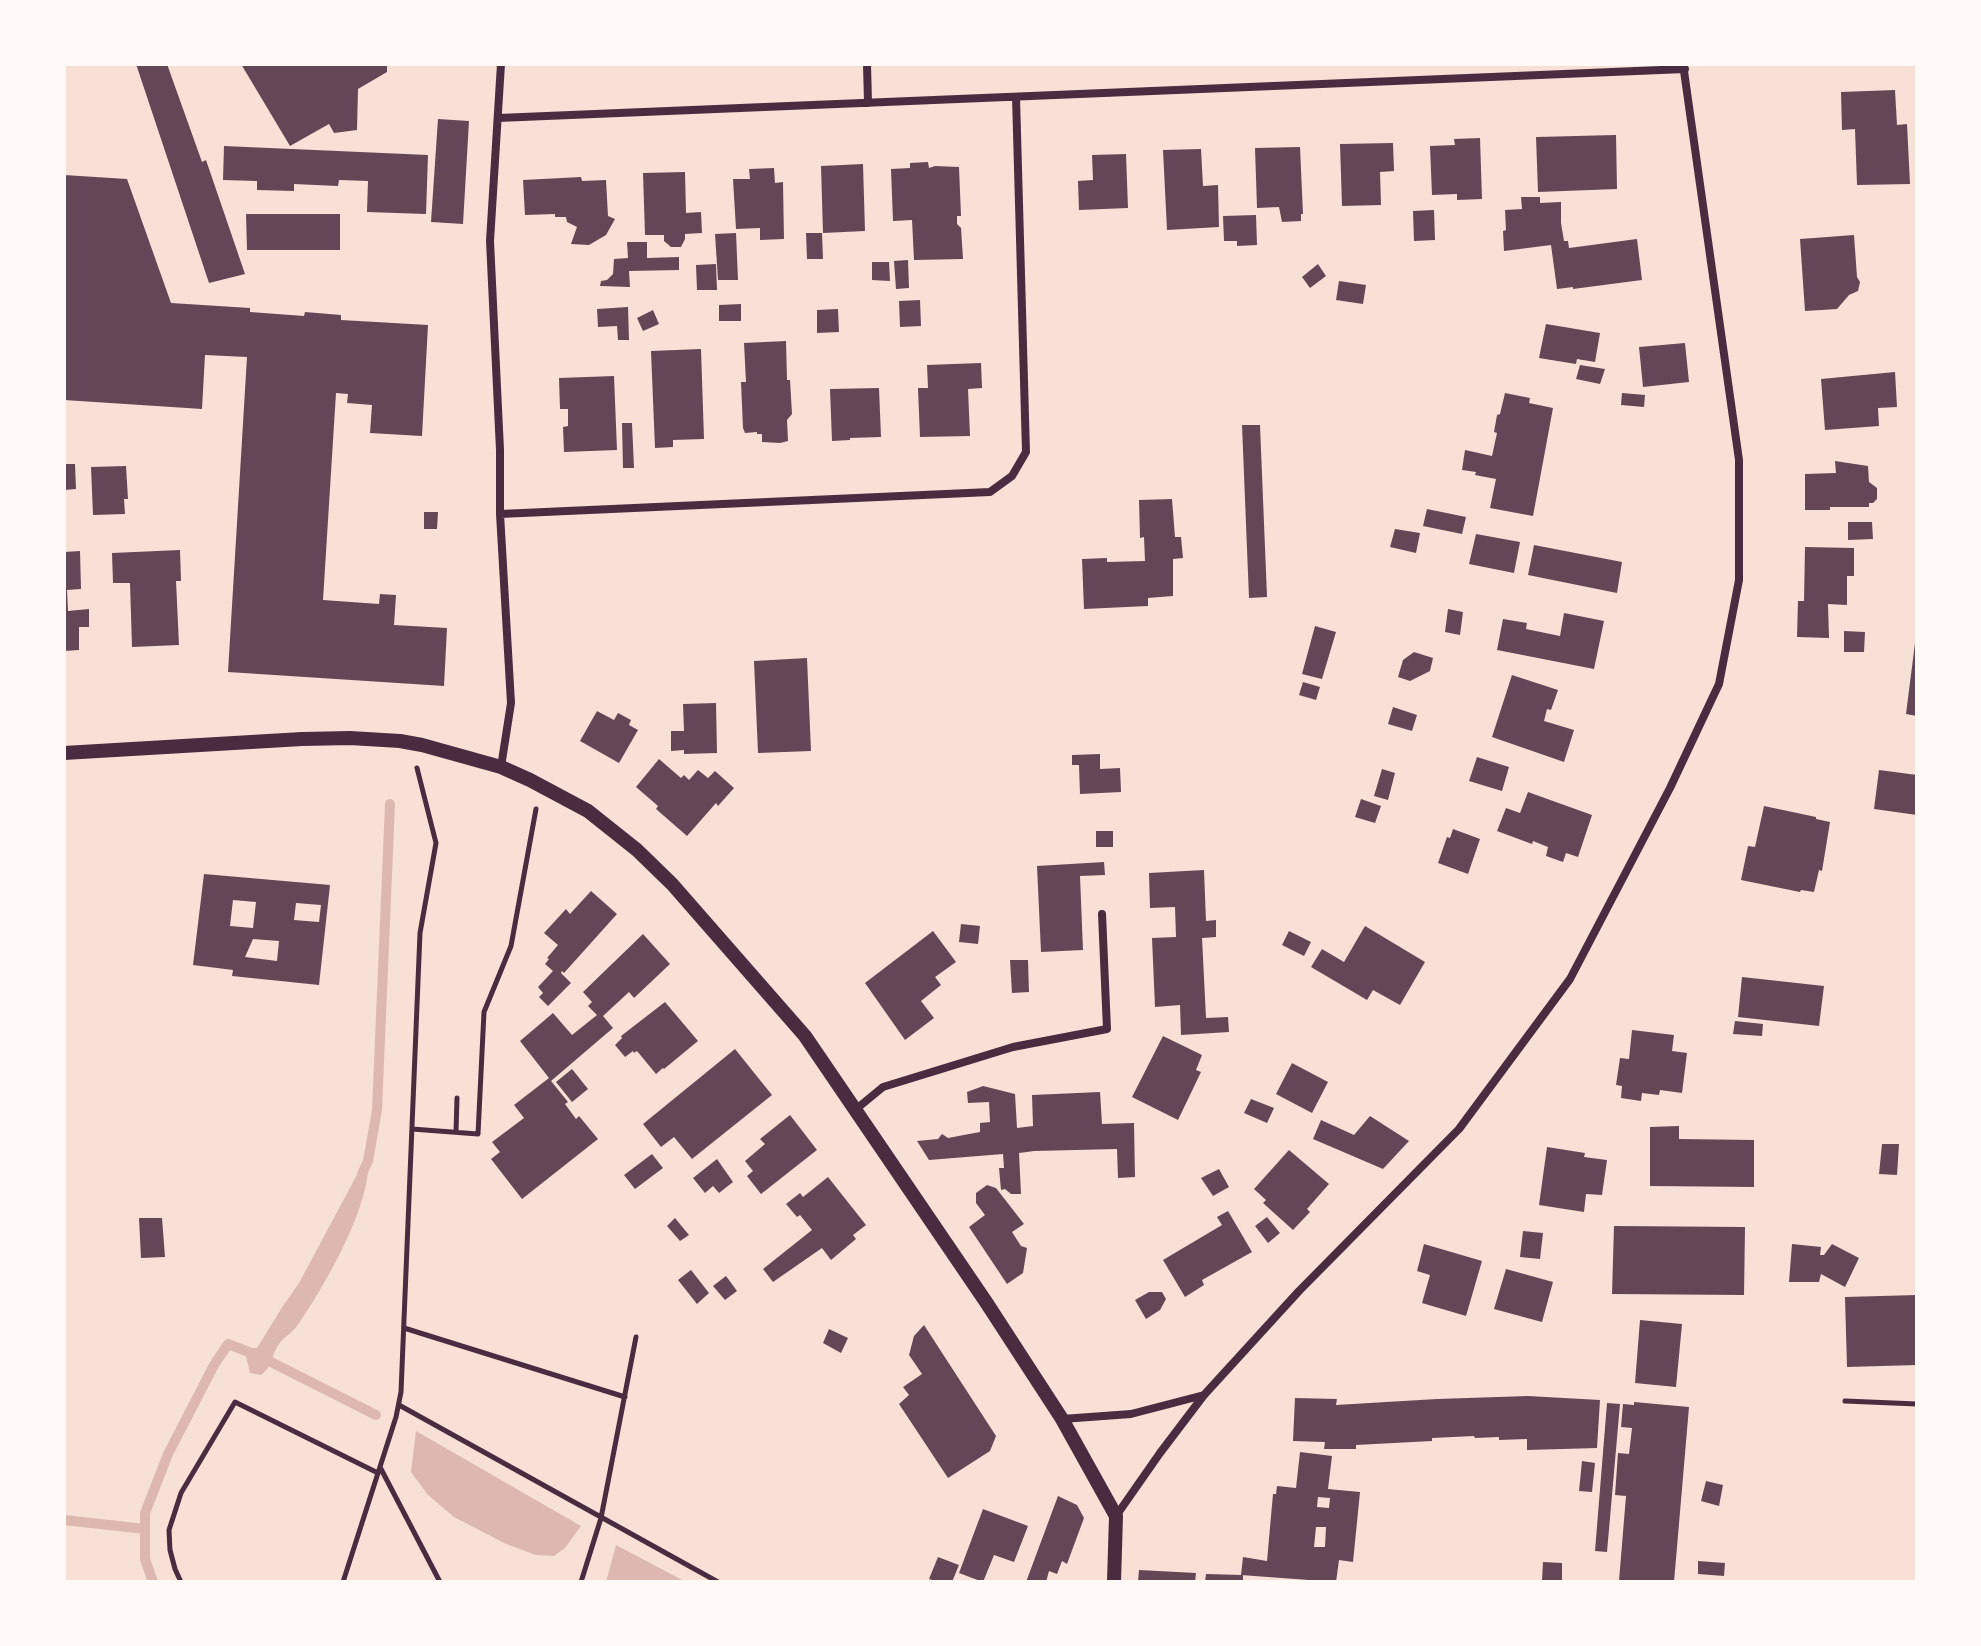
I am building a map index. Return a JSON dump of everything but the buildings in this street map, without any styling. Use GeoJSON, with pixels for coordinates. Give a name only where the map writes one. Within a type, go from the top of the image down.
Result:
{"type":"FeatureCollection","features":[{"type":"Feature","properties":{"kind":"street"},"geometry":{"type":"LineString","coordinates":[[501,64],[490,241],[500,514],[511,703],[501,767]]}},
{"type":"Feature","properties":{"kind":"street"},"geometry":{"type":"LineString","coordinates":[[867,64],[868,103]]}},
{"type":"Feature","properties":{"kind":"street"},"geometry":{"type":"LineString","coordinates":[[498,118],[1684,66],[1739,460],[1739,580],[1719,684],[1670,788],[1570,979],[1459,1129],[1299,1291],[1204,1395],[1116,1516]]}},
{"type":"Feature","properties":{"kind":"street"},"geometry":{"type":"LineString","coordinates":[[500,514],[990,492],[1012,476],[1026,452],[1016,97]]}},
{"type":"Feature","properties":{"kind":"street"},"geometry":{"type":"LineString","coordinates":[[64,753],[350,738],[400,741],[501,767],[588,811],[637,850],[672,884],[805,1036],[1062,1419],[1116,1516],[1114,1582]]}},
{"type":"Feature","properties":{"kind":"street"},"geometry":{"type":"LineString","coordinates":[[855,1110],[883,1087],[1013,1047],[1107,1029],[1102,914]]}},
{"type":"Feature","properties":{"kind":"street"},"geometry":{"type":"LineString","coordinates":[[1062,1419],[1131,1414],[1204,1395]]}},
{"type":"Feature","properties":{"kind":"path"},"geometry":{"type":"LineString","coordinates":[[343,1582],[399,1405],[420,933],[436,843],[417,767],[422,745]]}},
{"type":"Feature","properties":{"kind":"path"},"geometry":{"type":"LineString","coordinates":[[412,1129],[478,1134],[484,1012],[511,946],[541,785]]}},
{"type":"Feature","properties":{"kind":"path"},"geometry":{"type":"LineString","coordinates":[[456,1132],[457,1098]]}},
{"type":"Feature","properties":{"kind":"path"},"geometry":{"type":"LineString","coordinates":[[404,1328],[625,1397]]}},
{"type":"Feature","properties":{"kind":"path"},"geometry":{"type":"LineString","coordinates":[[581,1582],[601,1518],[636,1337]]}},
{"type":"Feature","properties":{"kind":"path"},"geometry":{"type":"LineString","coordinates":[[1845,1401],[1917,1404]]}},
{"type":"Feature","properties":{"kind":"path"},"geometry":{"type":"LineString","coordinates":[[181,1582],[170,1550],[169,1530],[181,1493],[235,1402],[379,1470],[440,1582]]}},
{"type":"Feature","properties":{"kind":"path"},"geometry":{"type":"LineString","coordinates":[[399,1405],[718,1582]]}},
{"type":"Feature","properties":{"kind":"shaded area"},"geometry":{"type":"Polygon","coordinates":[[[367,1156],[368,1174],[363,1195],[333,1268],[297,1326],[276,1348],[268,1368],[261,1375],[250,1373],[246,1356],[249,1348],[257,1348],[299,1283],[367,1156]]]}},
{"type":"Feature","properties":{"kind":"shaded area"},"geometry":{"type":"Polygon","coordinates":[[[416,1431],[581,1526],[565,1548],[554,1556],[536,1555],[506,1544],[454,1517],[428,1495],[411,1472],[416,1431]]]}},
{"type":"Feature","properties":{"kind":"shaded area"},"geometry":{"type":"Polygon","coordinates":[[[616,1545],[686,1582],[606,1582],[616,1545]]]}},
{"type":"Feature","properties":{"kind":"waterway"},"geometry":{"type":"LineString","coordinates":[[362,1174],[368,1161],[377,1110],[390,804]]}},
{"type":"Feature","properties":{"kind":"waterway"},"geometry":{"type":"LineString","coordinates":[[153,1582],[145,1559],[145,1513],[168,1454],[228,1344],[259,1356],[376,1415]]}},
{"type":"Feature","properties":{"kind":"waterway"},"geometry":{"type":"LineString","coordinates":[[64,1520],[145,1529]]}}]}
